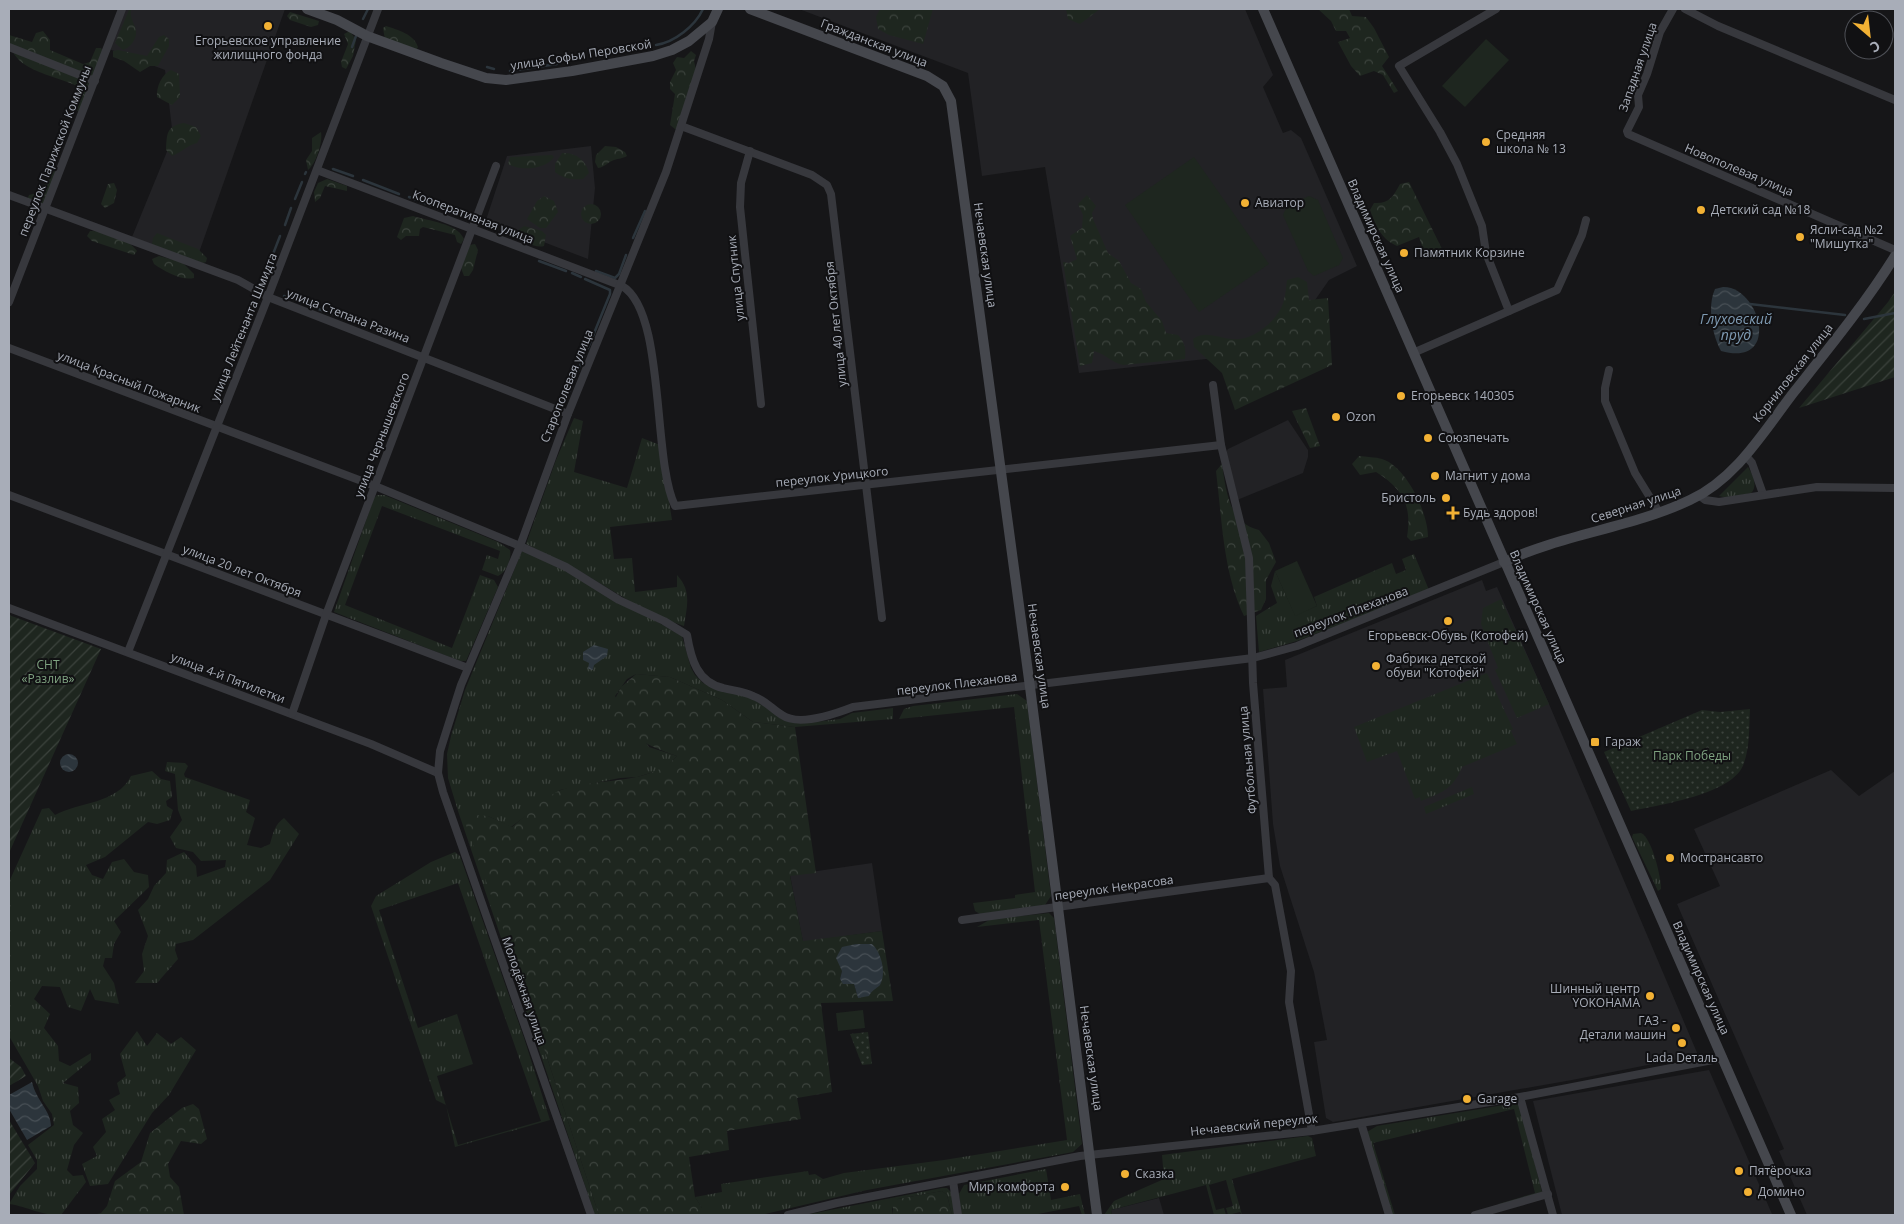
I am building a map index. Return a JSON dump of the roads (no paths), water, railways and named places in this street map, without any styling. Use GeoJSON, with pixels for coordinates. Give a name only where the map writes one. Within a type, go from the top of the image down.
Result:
{"type":"FeatureCollection","features":[{"type":"Feature","properties":{"kind":"street","name":"переулок Парижской Коммуны"},"geometry":{"type":"LineString","coordinates":[[9,302],[122,9]]}},
{"type":"Feature","properties":{"kind":"street","name":"улица Софьи Перовской"},"geometry":{"type":"LineString","coordinates":[[307,9],[338,20],[367,36],[468,73],[506,80],[538,77],[653,56],[689,42],[712,22]]}},
{"type":"Feature","properties":{"kind":"street","name":"улица Лейтенанта Шмидта"},"geometry":{"type":"LineString","coordinates":[[128,652],[168,555],[378,9]]}},
{"type":"Feature","properties":{"kind":"street","name":"Старополевая улица"},"geometry":{"type":"LineString","coordinates":[[438,773],[442,743],[468,668],[520,546],[568,414],[622,286],[666,172],[709,40],[712,22],[718,9]]}},
{"type":"Feature","properties":{"kind":"street","name":"Гражданская улица"},"geometry":{"type":"LineString","coordinates":[[750,9],[927,76],[943,86],[951,102]]}},
{"type":"Feature","properties":{"kind":"street","name":"Владимирская улица"},"geometry":{"type":"LineString","coordinates":[[1263,9],[1791,1215]]}},
{"type":"Feature","properties":{"kind":"street"},"geometry":{"type":"LineString","coordinates":[[1496,9],[1399,66],[1440,132],[1457,164],[1480,220],[1486,252],[1509,311]]}},
{"type":"Feature","properties":{"kind":"street","name":"Западная улица"},"geometry":{"type":"LineString","coordinates":[[1628,134],[1627,131],[1638,107],[1638,95],[1647,74],[1660,32],[1673,9]]}},
{"type":"Feature","properties":{"kind":"street"},"geometry":{"type":"LineString","coordinates":[[1685,9],[1718,26],[1895,100]]}},
{"type":"Feature","properties":{"kind":"street"},"geometry":{"type":"LineString","coordinates":[[9,47],[95,81]]}},
{"type":"Feature","properties":{"kind":"street","name":"Нечаевская улица"},"geometry":{"type":"LineString","coordinates":[[951,102],[1030,687],[1091,1155],[1097,1215]]}},
{"type":"Feature","properties":{"kind":"street","name":"улица 40 лет Октября"},"geometry":{"type":"LineString","coordinates":[[681,126],[820,179],[827,185],[834,201],[882,618]]}},
{"type":"Feature","properties":{"kind":"street","name":"Новополевая улица"},"geometry":{"type":"LineString","coordinates":[[1628,134],[1895,250]]}},
{"type":"Feature","properties":{"kind":"street","name":"улица Спутник"},"geometry":{"type":"LineString","coordinates":[[750,151],[741,183],[740,207],[762,404]]}},
{"type":"Feature","properties":{"kind":"street","name":"улица Чернышевского"},"geometry":{"type":"LineString","coordinates":[[292,714],[326,615],[496,166]]}},
{"type":"Feature","properties":{"kind":"street","name":"Кооперативная улица"},"geometry":{"type":"LineString","coordinates":[[316,170],[622,286]]}},
{"type":"Feature","properties":{"kind":"street","name":"улица Степана Разина"},"geometry":{"type":"LineString","coordinates":[[9,195],[238,280],[268,297],[568,414]]}},
{"type":"Feature","properties":{"kind":"street"},"geometry":{"type":"LineString","coordinates":[[1413,353],[1557,290],[1582,235],[1586,220]]}},
{"type":"Feature","properties":{"kind":"street","name":"Корниловская улица"},"geometry":{"type":"LineString","coordinates":[[1700,496],[1720,482],[1745,455],[1830,347],[1895,256]]}},
{"type":"Feature","properties":{"kind":"street","name":"переулок Урицкого"},"geometry":{"type":"LineString","coordinates":[[622,286],[634,296],[644,322],[657,388],[666,483],[675,506],[1001,468],[1221,445]]}},
{"type":"Feature","properties":{"kind":"street","name":"улица Красный Пожарник"},"geometry":{"type":"LineString","coordinates":[[9,348],[216,428],[375,486],[520,546]]}},
{"type":"Feature","properties":{"kind":"street"},"geometry":{"type":"LineString","coordinates":[[1609,370],[1605,388],[1605,401],[1635,473],[1659,512]]}},
{"type":"Feature","properties":{"kind":"street","name":"Футбольная улица"},"geometry":{"type":"LineString","coordinates":[[1213,385],[1221,445],[1249,558],[1253,658],[1269,878],[1275,886],[1291,971],[1289,1002],[1312,1131]]}},
{"type":"Feature","properties":{"kind":"street"},"geometry":{"type":"LineString","coordinates":[[1745,455],[1752,463],[1763,494]]}},
{"type":"Feature","properties":{"kind":"street","name":"Северная улица"},"geometry":{"type":"LineString","coordinates":[[1504,562],[1545,546],[1659,512],[1700,496],[1705,500],[1719,502],[1763,494],[1817,488],[1895,488]]}},
{"type":"Feature","properties":{"kind":"street","name":"улица 20 лет Октября"},"geometry":{"type":"LineString","coordinates":[[9,495],[468,668]]}},
{"type":"Feature","properties":{"kind":"street","name":"переулок Плеханова"},"geometry":{"type":"LineString","coordinates":[[520,546],[566,567],[618,600],[664,621],[687,635],[691,658],[701,677],[721,688],[745,692],[762,700],[784,717],[809,720],[833,716],[853,707],[1030,687],[1253,658],[1297,646],[1504,562]]}},
{"type":"Feature","properties":{"kind":"street","name":"улица 4-й Пятилетки"},"geometry":{"type":"LineString","coordinates":[[9,608],[371,744],[438,773]]}},
{"type":"Feature","properties":{"kind":"street","name":"Молодёжная улица"},"geometry":{"type":"LineString","coordinates":[[438,773],[590,1215]]}},
{"type":"Feature","properties":{"kind":"street","name":"переулок Некрасова"},"geometry":{"type":"LineString","coordinates":[[962,920],[1269,878]]}},
{"type":"Feature","properties":{"kind":"street","name":"Нечаевский переулок"},"geometry":{"type":"LineString","coordinates":[[788,1215],[837,1203],[1091,1155],[1312,1131],[1520,1097],[1723,1058]]}},
{"type":"Feature","properties":{"kind":"street"},"geometry":{"type":"LineString","coordinates":[[1520,1097],[1553,1215]]}},
{"type":"Feature","properties":{"kind":"street"},"geometry":{"type":"LineString","coordinates":[[1361,1123],[1389,1215]]}},
{"type":"Feature","properties":{"kind":"street"},"geometry":{"type":"LineString","coordinates":[[953,1181],[958,1215]]}},
{"type":"Feature","properties":{"kind":"street"},"geometry":{"type":"LineString","coordinates":[[1475,1215],[1548,1194]]}},
{"type":"Feature","properties":{"kind":"water","name":"Глуховский пруд"},"geometry":{"type":"Polygon","coordinates":[[[1723,287],[1736,290],[1747,299],[1755,311],[1759,325],[1758,338],[1752,348],[1740,353],[1721,351],[1715,337],[1711,304],[1715,289],[1723,287]]]}},
{"type":"Feature","properties":{"kind":"water"},"geometry":{"type":"Polygon","coordinates":[[[594,645],[608,649],[607,656],[594,665],[593,670],[588,669],[589,663],[583,660],[583,652],[594,645]]]}},
{"type":"Feature","properties":{"kind":"water"},"geometry":{"type":"Polygon","coordinates":[[[69,754],[75,757],[78,763],[75,769],[69,772],[63,769],[60,763],[63,757],[69,754]]]}},
{"type":"Feature","properties":{"kind":"water"},"geometry":{"type":"Polygon","coordinates":[[[856,944],[872,944],[878,952],[883,969],[880,985],[869,996],[858,998],[854,984],[843,984],[840,979],[842,971],[836,958],[842,947],[856,944]]]}},
{"type":"Feature","properties":{"kind":"water"},"geometry":{"type":"Polygon","coordinates":[[[32,1082],[49,1115],[51,1126],[27,1140],[9,1109],[9,1095],[32,1082]]]}},
{"type":"Feature","properties":{"kind":"waterway"},"geometry":{"type":"LineString","coordinates":[[363,19],[368,9]]}},
{"type":"Feature","properties":{"kind":"waterway"},"geometry":{"type":"LineString","coordinates":[[656,45],[677,37],[684,32],[703,9]]}},
{"type":"Feature","properties":{"kind":"waterway"},"geometry":{"type":"LineString","coordinates":[[352,47],[356,36]]}},
{"type":"Feature","properties":{"kind":"waterway"},"geometry":{"type":"LineString","coordinates":[[638,49],[647,47]]}},
{"type":"Feature","properties":{"kind":"waterway"},"geometry":{"type":"LineString","coordinates":[[599,56],[622,52]]}},
{"type":"Feature","properties":{"kind":"waterway"},"geometry":{"type":"LineString","coordinates":[[510,71],[557,64]]}},
{"type":"Feature","properties":{"kind":"waterway"},"geometry":{"type":"LineString","coordinates":[[487,67],[494,69]]}},
{"type":"Feature","properties":{"kind":"waterway"},"geometry":{"type":"LineString","coordinates":[[333,169],[353,176]]}},
{"type":"Feature","properties":{"kind":"waterway"},"geometry":{"type":"LineString","coordinates":[[363,180],[399,194]]}},
{"type":"Feature","properties":{"kind":"waterway"},"geometry":{"type":"LineString","coordinates":[[295,199],[302,182]]}},
{"type":"Feature","properties":{"kind":"waterway"},"geometry":{"type":"LineString","coordinates":[[409,197],[438,208]]}},
{"type":"Feature","properties":{"kind":"waterway"},"geometry":{"type":"LineString","coordinates":[[285,225],[291,208]]}},
{"type":"Feature","properties":{"kind":"waterway"},"geometry":{"type":"LineString","coordinates":[[446,211],[464,217]]}},
{"type":"Feature","properties":{"kind":"waterway"},"geometry":{"type":"LineString","coordinates":[[633,238],[645,211]]}},
{"type":"Feature","properties":{"kind":"waterway"},"geometry":{"type":"LineString","coordinates":[[263,280],[280,236]]}},
{"type":"Feature","properties":{"kind":"waterway"},"geometry":{"type":"LineString","coordinates":[[596,271],[615,278],[619,274],[626,255]]}},
{"type":"Feature","properties":{"kind":"waterway"},"geometry":{"type":"LineString","coordinates":[[539,261],[566,271]]}},
{"type":"Feature","properties":{"kind":"waterway"},"geometry":{"type":"LineString","coordinates":[[572,273],[581,277]]}},
{"type":"Feature","properties":{"kind":"waterway"},"geometry":{"type":"LineString","coordinates":[[585,279],[610,290],[588,348]]}},
{"type":"Feature","properties":{"kind":"waterway"},"geometry":{"type":"LineString","coordinates":[[284,296],[301,302]]}},
{"type":"Feature","properties":{"kind":"waterway"},"geometry":{"type":"LineString","coordinates":[[1750,304],[1845,315]]}},
{"type":"Feature","properties":{"kind":"waterway"},"geometry":{"type":"LineString","coordinates":[[316,308],[332,314]]}},
{"type":"Feature","properties":{"kind":"waterway"},"geometry":{"type":"LineString","coordinates":[[1864,319],[1895,313]]}},
{"type":"Feature","properties":{"kind":"waterway"},"geometry":{"type":"LineString","coordinates":[[575,378],[584,356]]}},
{"type":"Feature","properties":{"kind":"waterway"},"geometry":{"type":"LineString","coordinates":[[566,399],[572,385]]}},
{"type":"Feature","properties":{"kind":"place","name":"Егорьевское управление жилищного фонда"},"geometry":{"type":"Point","coordinates":[268,26]}},
{"type":"Feature","properties":{"kind":"place","name":"Средняя школа № 13"},"geometry":{"type":"Point","coordinates":[1486,142]}},
{"type":"Feature","properties":{"kind":"place","name":"Авиатор"},"geometry":{"type":"Point","coordinates":[1245,203]}},
{"type":"Feature","properties":{"kind":"place","name":"Детский сад №18"},"geometry":{"type":"Point","coordinates":[1701,210]}},
{"type":"Feature","properties":{"kind":"place","name":"Ясли-сад №2 \"Мишутка\""},"geometry":{"type":"Point","coordinates":[1800,237]}},
{"type":"Feature","properties":{"kind":"place","name":"Памятник Корзине"},"geometry":{"type":"Point","coordinates":[1404,253]}},
{"type":"Feature","properties":{"kind":"place","name":"Егорьевск 140305"},"geometry":{"type":"Point","coordinates":[1401,396]}},
{"type":"Feature","properties":{"kind":"place","name":"Ozon"},"geometry":{"type":"Point","coordinates":[1336,417]}},
{"type":"Feature","properties":{"kind":"place","name":"Союзпечать"},"geometry":{"type":"Point","coordinates":[1428,438]}},
{"type":"Feature","properties":{"kind":"place","name":"Магнит у дома"},"geometry":{"type":"Point","coordinates":[1435,476]}},
{"type":"Feature","properties":{"kind":"place","name":"Бристоль"},"geometry":{"type":"Point","coordinates":[1446,498]}},
{"type":"Feature","properties":{"kind":"place","name":"Будь здоров!"},"geometry":{"type":"Point","coordinates":[1453,513]}},
{"type":"Feature","properties":{"kind":"place","name":"Егорьевск-Обувь (Котофей)"},"geometry":{"type":"Point","coordinates":[1448,621]}},
{"type":"Feature","properties":{"kind":"place","name":"Фабрика детской обуви \"Котофей\""},"geometry":{"type":"Point","coordinates":[1376,666]}},
{"type":"Feature","properties":{"kind":"place","name":"Гараж"},"geometry":{"type":"Point","coordinates":[1595,742]}},
{"type":"Feature","properties":{"kind":"place","name":"Мострансавто"},"geometry":{"type":"Point","coordinates":[1670,858]}},
{"type":"Feature","properties":{"kind":"place","name":"Шинный центр YOKOHAMA"},"geometry":{"type":"Point","coordinates":[1650,996]}},
{"type":"Feature","properties":{"kind":"place","name":"ГАЗ - Детали машин"},"geometry":{"type":"Point","coordinates":[1676,1028]}},
{"type":"Feature","properties":{"kind":"place","name":"Lada Dеталь"},"geometry":{"type":"Point","coordinates":[1682,1043]}},
{"type":"Feature","properties":{"kind":"place","name":"Garage"},"geometry":{"type":"Point","coordinates":[1467,1099]}},
{"type":"Feature","properties":{"kind":"place","name":"Пятёрочка"},"geometry":{"type":"Point","coordinates":[1739,1171]}},
{"type":"Feature","properties":{"kind":"place","name":"Сказка"},"geometry":{"type":"Point","coordinates":[1125,1174]}},
{"type":"Feature","properties":{"kind":"place","name":"Мир комфорта"},"geometry":{"type":"Point","coordinates":[1065,1187]}},
{"type":"Feature","properties":{"kind":"place","name":"Домино"},"geometry":{"type":"Point","coordinates":[1748,1192]}},
{"type":"Feature","properties":{"kind":"park label","name":"СНТ «Разлив»"},"geometry":{"type":"Point","coordinates":[48,672]}},
{"type":"Feature","properties":{"kind":"park label","name":"Парк Победы"},"geometry":{"type":"Point","coordinates":[1692,756]}}]}
